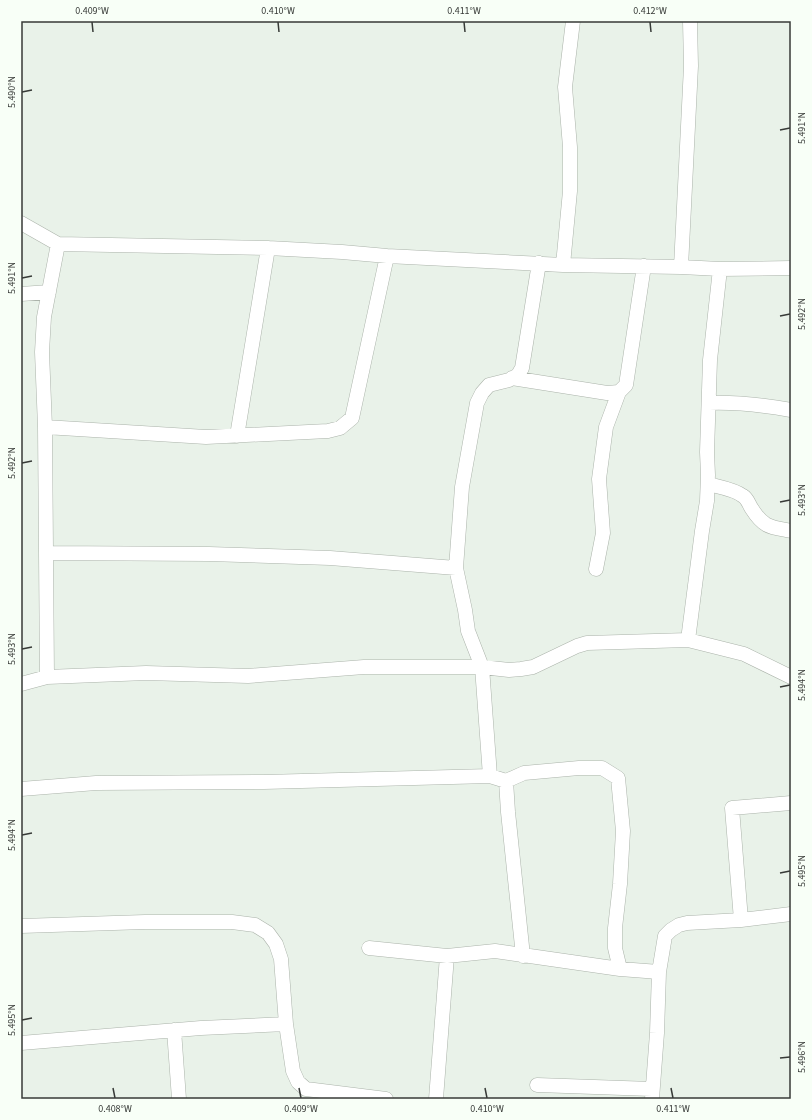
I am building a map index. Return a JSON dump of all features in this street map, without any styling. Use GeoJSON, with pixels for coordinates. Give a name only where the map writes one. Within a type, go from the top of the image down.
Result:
{"type":"FeatureCollection","features":[{"type":"Feature","properties":{"kind":"street"},"geometry":{"type":"LineString","coordinates":[[563,265],[570,191],[570,147],[565,87],[573,21]]}},
{"type":"Feature","properties":{"kind":"street"},"geometry":{"type":"LineString","coordinates":[[681,267],[690,74],[690,21]]}},
{"type":"Feature","properties":{"kind":"street"},"geometry":{"type":"LineString","coordinates":[[21,223],[58,244],[268,248],[563,265],[720,269],[791,268]]}},
{"type":"Feature","properties":{"kind":"street"},"geometry":{"type":"LineString","coordinates":[[47,677],[45,427],[42,352],[44,317],[58,244]]}},
{"type":"Feature","properties":{"kind":"street"},"geometry":{"type":"LineString","coordinates":[[237,436],[268,248]]}},
{"type":"Feature","properties":{"kind":"street"},"geometry":{"type":"LineString","coordinates":[[45,427],[206,437],[328,431],[340,428],[352,418],[387,256]]}},
{"type":"Feature","properties":{"kind":"street"},"geometry":{"type":"LineString","coordinates":[[490,776],[482,667],[468,631],[456,568],[462,486],[477,404],[482,393],[489,385],[512,378],[518,374],[522,368],[539,263]]}},
{"type":"Feature","properties":{"kind":"street"},"geometry":{"type":"LineString","coordinates":[[596,569],[604,533],[599,479],[606,427],[619,392],[626,385],[644,266]]}},
{"type":"Feature","properties":{"kind":"street"},"geometry":{"type":"LineString","coordinates":[[688,640],[707,501],[710,360],[720,269]]}},
{"type":"Feature","properties":{"kind":"street"},"geometry":{"type":"LineString","coordinates":[[21,294],[49,292]]}},
{"type":"Feature","properties":{"kind":"street"},"geometry":{"type":"LineString","coordinates":[[512,378],[607,393],[619,392]]}},
{"type":"Feature","properties":{"kind":"street"},"geometry":{"type":"LineString","coordinates":[[709,403],[737,402],[791,410]]}},
{"type":"Feature","properties":{"kind":"street"},"geometry":{"type":"LineString","coordinates":[[708,484],[725,488],[743,496],[757,517],[765,525],[791,531]]}},
{"type":"Feature","properties":{"kind":"street"},"geometry":{"type":"LineString","coordinates":[[46,553],[239,555],[330,558],[456,568]]}},
{"type":"Feature","properties":{"kind":"street"},"geometry":{"type":"LineString","coordinates":[[21,684],[47,677],[146,673],[248,676],[364,667],[482,667],[509,670],[533,667],[577,646],[587,643],[688,640],[744,654],[791,677]]}},
{"type":"Feature","properties":{"kind":"street"},"geometry":{"type":"LineString","coordinates":[[21,789],[96,784],[264,782],[490,776],[506,781],[524,773],[578,768],[602,768],[618,778],[623,831],[622,861],[615,928],[615,948],[620,969]]}},
{"type":"Feature","properties":{"kind":"street"},"geometry":{"type":"LineString","coordinates":[[506,781],[523,956]]}},
{"type":"Feature","properties":{"kind":"street"},"geometry":{"type":"LineString","coordinates":[[741,920],[732,808],[791,803]]}},
{"type":"Feature","properties":{"kind":"street"},"geometry":{"type":"LineString","coordinates":[[537,1086],[652,1094],[660,972],[665,936],[678,925],[687,923],[741,920],[791,914]]}},
{"type":"Feature","properties":{"kind":"street"},"geometry":{"type":"LineString","coordinates":[[21,926],[146,922],[232,922],[255,925],[268,933],[276,944],[281,959],[286,1024],[293,1071],[302,1092],[306,1089],[386,1099]]}},
{"type":"Feature","properties":{"kind":"street"},"geometry":{"type":"LineString","coordinates":[[369,948],[447,956],[495,951],[620,969],[660,972]]}},
{"type":"Feature","properties":{"kind":"street"},"geometry":{"type":"LineString","coordinates":[[436,1099],[447,956]]}},
{"type":"Feature","properties":{"kind":"street"},"geometry":{"type":"LineString","coordinates":[[21,1043],[174,1030],[286,1024]]}},
{"type":"Feature","properties":{"kind":"street"},"geometry":{"type":"LineString","coordinates":[[174,1030],[179,1099]]}}]}
